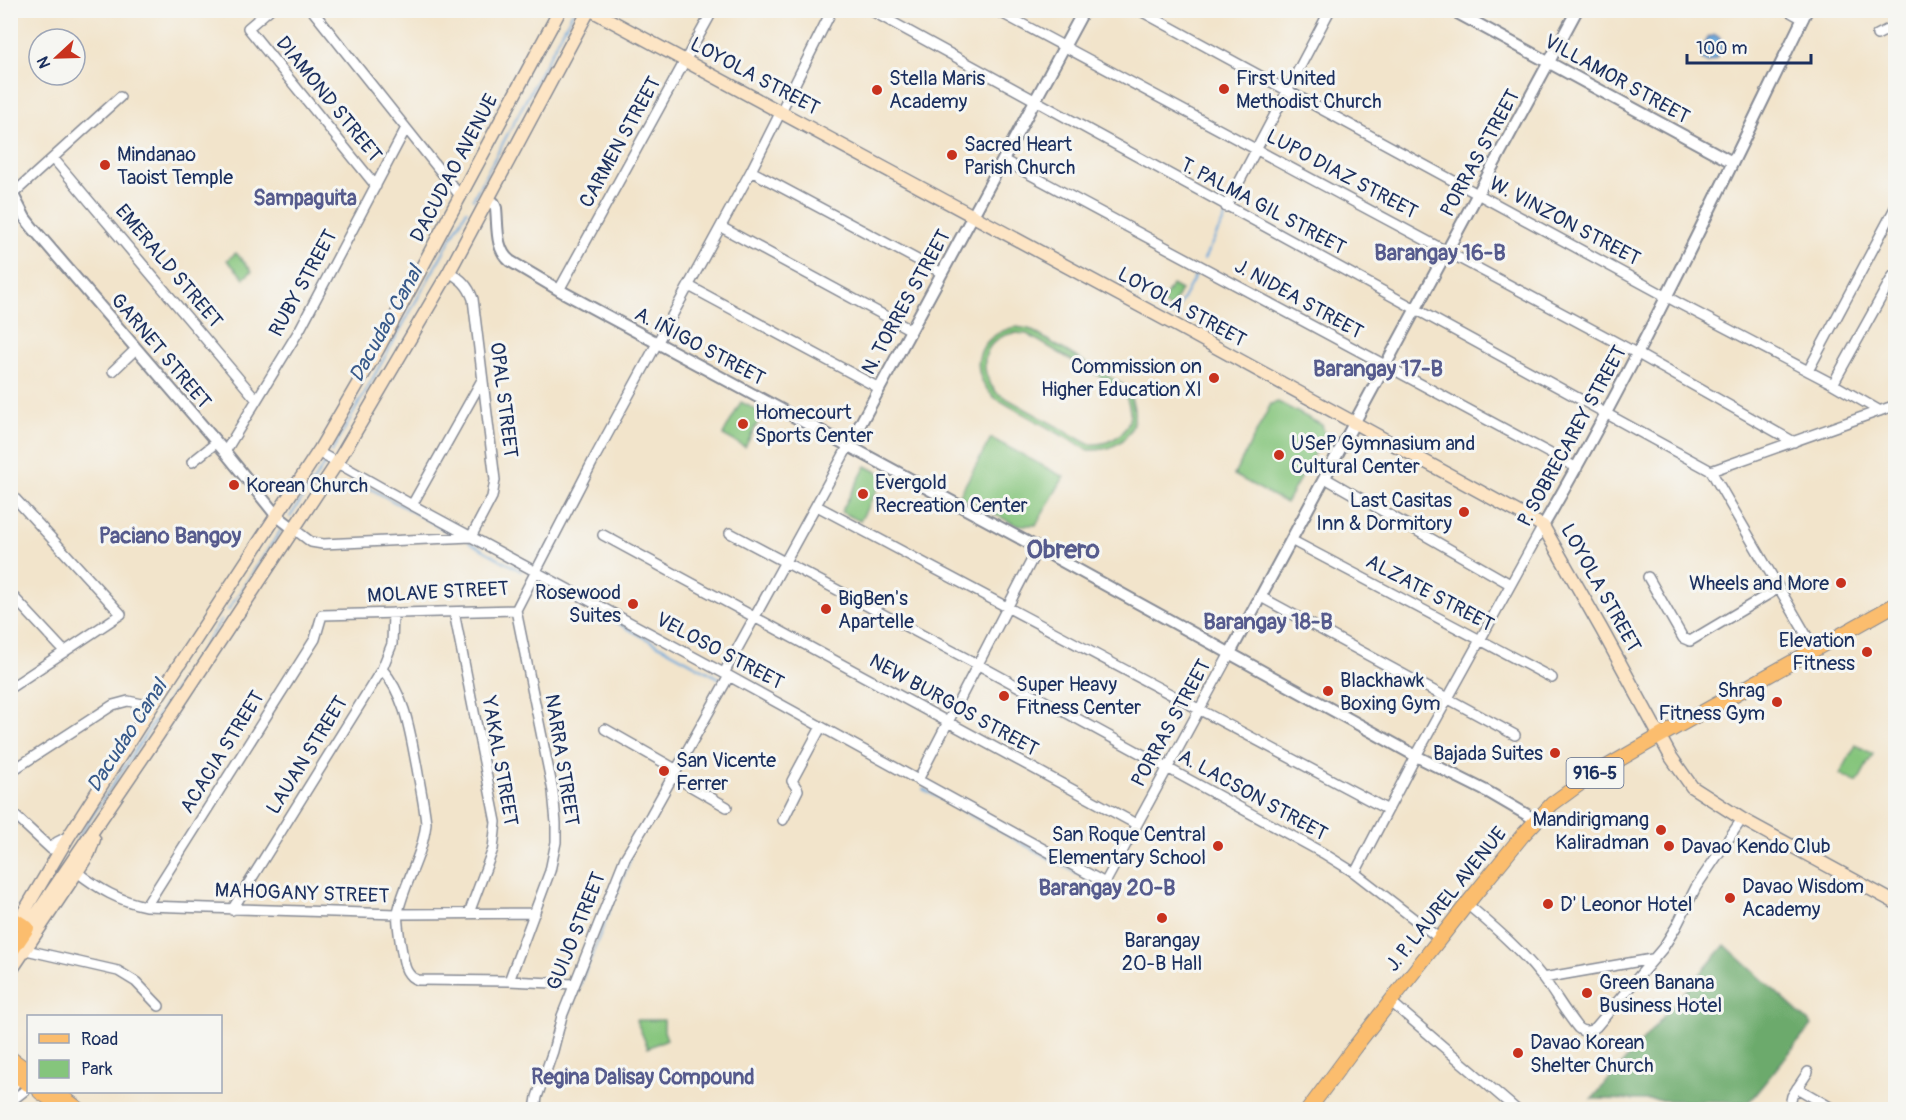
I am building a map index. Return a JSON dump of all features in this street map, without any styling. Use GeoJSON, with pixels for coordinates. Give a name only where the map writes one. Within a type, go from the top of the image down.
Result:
{"type":"FeatureCollection","features":[{"type":"Feature","properties":{"kind":"main road","name":"DACUDAO AVENUE"},"geometry":{"type":"LineString","coordinates":[[10,972],[17,931],[69,836],[318,452],[378,349],[560,10]]}},
{"type":"Feature","properties":{"kind":"main road","name":"DACUDAO AVENUE"},"geometry":{"type":"LineString","coordinates":[[17,931],[96,828],[337,463],[449,272],[590,10]]}},
{"type":"Feature","properties":{"kind":"main road","name":"LOYOLA STREET"},"geometry":{"type":"LineString","coordinates":[[590,10],[1543,526],[1682,776],[1692,787],[1742,819],[1896,903]]}},
{"type":"Feature","properties":{"kind":"main road","name":"J. P. LAUREL AVENUE"},"geometry":{"type":"LineString","coordinates":[[1308,1110],[1467,904],[1536,820],[1552,804],[1589,777],[1896,604]]}},
{"type":"Feature","properties":{"kind":"main road"},"geometry":{"type":"LineString","coordinates":[[213,612],[231,624]]}},
{"type":"Feature","properties":{"kind":"main road","name":"DACUDAO AVENUE"},"geometry":{"type":"LineString","coordinates":[[17,931],[77,872],[92,846],[96,828]]}},
{"type":"Feature","properties":{"kind":"main road"},"geometry":{"type":"LineString","coordinates":[[10,952],[17,931]]}},
{"type":"Feature","properties":{"kind":"main road"},"geometry":{"type":"LineString","coordinates":[[41,1093],[66,1110]]}},
{"type":"Feature","properties":{"kind":"main road"},"geometry":{"type":"LineString","coordinates":[[57,1093],[80,1110]]}},
{"type":"Feature","properties":{"kind":"street","name":"DIAMOND STREET"},"geometry":{"type":"LineString","coordinates":[[269,10],[248,28],[376,186]]}},
{"type":"Feature","properties":{"kind":"street"},"geometry":{"type":"LineString","coordinates":[[312,10],[461,197]]}},
{"type":"Feature","properties":{"kind":"street","name":"CARMEN STREET"},"geometry":{"type":"LineString","coordinates":[[559,290],[713,10]]}},
{"type":"Feature","properties":{"kind":"street","name":"MOLAVE STREET"},"geometry":{"type":"LineString","coordinates":[[322,615],[516,610],[574,497],[751,171],[832,10]]}},
{"type":"Feature","properties":{"kind":"street","name":"T. PALMA GIL STREET"},"geometry":{"type":"LineString","coordinates":[[870,10],[1226,207],[1712,471]]}},
{"type":"Feature","properties":{"kind":"street","name":"LUPO DIAZ STREET"},"geometry":{"type":"LineString","coordinates":[[996,10],[1638,354],[1794,442]]}},
{"type":"Feature","properties":{"kind":"street","name":"N. TORRES STREET"},"geometry":{"type":"LineString","coordinates":[[675,773],[755,616],[817,506],[1084,10]]}},
{"type":"Feature","properties":{"kind":"street","name":"W. VINZON STREET"},"geometry":{"type":"LineString","coordinates":[[1139,10],[1880,411]]}},
{"type":"Feature","properties":{"kind":"street"},"geometry":{"type":"LineString","coordinates":[[1226,207],[1330,10]]}},
{"type":"Feature","properties":{"kind":"street","name":"VILLAMOR STREET"},"geometry":{"type":"LineString","coordinates":[[1452,10],[1732,162]]}},
{"type":"Feature","properties":{"kind":"street","name":"PORRAS STREET"},"geometry":{"type":"LineString","coordinates":[[1105,883],[1577,10]]}},
{"type":"Feature","properties":{"kind":"street"},"geometry":{"type":"LineString","coordinates":[[1787,10],[1805,15]]}},
{"type":"Feature","properties":{"kind":"street","name":"P. SOBRECAREY STREET"},"geometry":{"type":"LineString","coordinates":[[1355,873],[1416,756],[1510,584],[1577,468],[1668,297],[1805,15]]}},
{"type":"Feature","properties":{"kind":"street"},"geometry":{"type":"LineString","coordinates":[[1877,34],[1896,25]]}},
{"type":"Feature","properties":{"kind":"street"},"geometry":{"type":"LineString","coordinates":[[12,191],[53,158],[120,97]]}},
{"type":"Feature","properties":{"kind":"street","name":"RUBY STREET"},"geometry":{"type":"LineString","coordinates":[[225,452],[300,329],[406,128]]}},
{"type":"Feature","properties":{"kind":"street","name":"EMERALD STREET"},"geometry":{"type":"LineString","coordinates":[[53,158],[256,399]]}},
{"type":"Feature","properties":{"kind":"street","name":"J. NIDEA STREET"},"geometry":{"type":"LineString","coordinates":[[1003,160],[1577,468]]}},
{"type":"Feature","properties":{"kind":"street"},"geometry":{"type":"LineString","coordinates":[[751,171],[942,273]]}},
{"type":"Feature","properties":{"kind":"street","name":"GARNET STREET"},"geometry":{"type":"LineString","coordinates":[[12,191],[32,227],[225,452],[276,515],[294,529]]}},
{"type":"Feature","properties":{"kind":"street","name":"A. IÑIGO STREET"},"geometry":{"type":"LineString","coordinates":[[489,199],[496,208],[499,247],[510,261],[559,290],[849,445],[1229,655],[1416,756],[1488,792],[1536,820]]}},
{"type":"Feature","properties":{"kind":"street"},"geometry":{"type":"LineString","coordinates":[[1808,371],[1896,206]]}},
{"type":"Feature","properties":{"kind":"street"},"geometry":{"type":"LineString","coordinates":[[721,227],[911,330]]}},
{"type":"Feature","properties":{"kind":"street","name":"OPAL STREET"},"geometry":{"type":"LineString","coordinates":[[449,272],[467,285],[473,299],[495,480],[492,497],[471,537]]}},
{"type":"Feature","properties":{"kind":"street"},"geometry":{"type":"LineString","coordinates":[[1833,384],[1893,276]]}},
{"type":"Feature","properties":{"kind":"street"},"geometry":{"type":"LineString","coordinates":[[689,286],[879,388]]}},
{"type":"Feature","properties":{"kind":"street"},"geometry":{"type":"LineString","coordinates":[[113,371],[136,349]]}},
{"type":"Feature","properties":{"kind":"street"},"geometry":{"type":"LineString","coordinates":[[412,506],[482,380]]}},
{"type":"Feature","properties":{"kind":"street"},"geometry":{"type":"LineString","coordinates":[[1815,650],[1712,471],[1896,405]]}},
{"type":"Feature","properties":{"kind":"street"},"geometry":{"type":"LineString","coordinates":[[192,462],[216,443]]}},
{"type":"Feature","properties":{"kind":"street","name":"VELOSO STREET"},"geometry":{"type":"LineString","coordinates":[[318,452],[412,506],[726,674],[1105,883]]}},
{"type":"Feature","properties":{"kind":"street"},"geometry":{"type":"LineString","coordinates":[[1325,478],[1510,584]]}},
{"type":"Feature","properties":{"kind":"street"},"geometry":{"type":"LineString","coordinates":[[10,493],[121,614],[10,688]]}},
{"type":"Feature","properties":{"kind":"street"},"geometry":{"type":"LineString","coordinates":[[817,506],[1388,810]]}},
{"type":"Feature","properties":{"kind":"street"},"geometry":{"type":"LineString","coordinates":[[294,529],[311,542],[322,544],[471,537]]}},
{"type":"Feature","properties":{"kind":"street","name":"A. LACSON STREET"},"geometry":{"type":"LineString","coordinates":[[730,533],[1323,853],[1355,873],[1440,939]]}},
{"type":"Feature","properties":{"kind":"street","name":"NEW BURGOS STREET"},"geometry":{"type":"LineString","coordinates":[[603,535],[1136,824]]}},
{"type":"Feature","properties":{"kind":"street","name":"ALZATE STREET"},"geometry":{"type":"LineString","coordinates":[[1291,540],[1552,678]]}},
{"type":"Feature","properties":{"kind":"street"},"geometry":{"type":"LineString","coordinates":[[918,780],[1038,548]]}},
{"type":"Feature","properties":{"kind":"street"},"geometry":{"type":"LineString","coordinates":[[1648,577],[1683,638],[1690,641],[1779,588]]}},
{"type":"Feature","properties":{"kind":"street"},"geometry":{"type":"LineString","coordinates":[[10,593],[65,652]]}},
{"type":"Feature","properties":{"kind":"street"},"geometry":{"type":"LineString","coordinates":[[1261,597],[1515,735]]}},
{"type":"Feature","properties":{"kind":"street","name":"NARRA STREET"},"geometry":{"type":"LineString","coordinates":[[509,981],[552,864],[556,842],[553,791],[516,610]]}},
{"type":"Feature","properties":{"kind":"street","name":"YAKAL STREET"},"geometry":{"type":"LineString","coordinates":[[454,612],[496,822],[493,849],[469,914]]}},
{"type":"Feature","properties":{"kind":"street","name":"LAUAN STREET"},"geometry":{"type":"LineString","coordinates":[[232,910],[382,669],[392,644],[393,613]]}},
{"type":"Feature","properties":{"kind":"street","name":"ACACIA STREET"},"geometry":{"type":"LineString","coordinates":[[146,906],[315,639],[322,615]]}},
{"type":"Feature","properties":{"kind":"street"},"geometry":{"type":"LineString","coordinates":[[382,669],[399,696],[408,720],[426,823],[418,857],[397,914],[404,962],[409,974],[418,980],[574,984]]}},
{"type":"Feature","properties":{"kind":"street"},"geometry":{"type":"LineString","coordinates":[[10,772],[113,705],[128,701],[152,706]]}},
{"type":"Feature","properties":{"kind":"street"},"geometry":{"type":"LineString","coordinates":[[783,820],[798,790],[792,781],[821,727]]}},
{"type":"Feature","properties":{"kind":"street"},"geometry":{"type":"LineString","coordinates":[[606,729],[727,807]]}},
{"type":"Feature","properties":{"kind":"street","name":"GUIJO STREET"},"geometry":{"type":"LineString","coordinates":[[534,1110],[574,984],[630,849],[675,773]]}},
{"type":"Feature","properties":{"kind":"street"},"geometry":{"type":"LineString","coordinates":[[10,811],[51,849],[57,842],[69,836]]}},
{"type":"Feature","properties":{"kind":"street"},"geometry":{"type":"LineString","coordinates":[[1467,904],[1512,945],[1543,978],[1578,1028],[1585,1032],[1589,1031],[1596,1027],[1676,927],[1696,887],[1742,819]]}},
{"type":"Feature","properties":{"kind":"street","name":"MAHOGANY STREET"},"geometry":{"type":"LineString","coordinates":[[77,872],[114,897],[128,903],[146,906],[397,914],[535,913]]}},
{"type":"Feature","properties":{"kind":"street"},"geometry":{"type":"LineString","coordinates":[[17,931],[118,971],[136,982],[159,1006]]}},
{"type":"Feature","properties":{"kind":"street"},"geometry":{"type":"LineString","coordinates":[[1543,978],[1652,959]]}},
{"type":"Feature","properties":{"kind":"street"},"geometry":{"type":"LineString","coordinates":[[1390,1001],[1517,1110]]}},
{"type":"Feature","properties":{"kind":"street"},"geometry":{"type":"LineString","coordinates":[[1789,1110],[1792,1096],[1808,1072]]}},
{"type":"Feature","properties":{"kind":"street"},"geometry":{"type":"LineString","coordinates":[[10,1092],[19,1074]]}},
{"type":"Feature","properties":{"kind":"street"},"geometry":{"type":"LineString","coordinates":[[10,1102],[19,1074]]}},
{"type":"Feature","properties":{"kind":"street"},"geometry":{"type":"LineString","coordinates":[[1797,1088],[1835,1110]]}},
{"type":"Feature","properties":{"kind":"green space"},"geometry":{"type":"Polygon","coordinates":[[[236,253],[252,271],[244,278],[227,260],[236,253]]]}},
{"type":"Feature","properties":{"kind":"green space"},"geometry":{"type":"Polygon","coordinates":[[[1172,285],[1181,290],[1171,309],[1162,303],[1172,285]]]}},
{"type":"Feature","properties":{"kind":"green space"},"geometry":{"type":"Polygon","coordinates":[[[1016,327],[1029,329],[1125,386],[1134,411],[1134,422],[1123,440],[1114,446],[1088,450],[995,398],[980,377],[978,366],[984,346],[1002,331],[1016,327]],[[1015,333],[1004,336],[989,348],[986,356],[986,374],[997,393],[1088,444],[1100,444],[1119,436],[1129,420],[1130,410],[1121,389],[1027,334],[1015,333]]]}},
{"type":"Feature","properties":{"kind":"green space","name":"Homecourt Sports Center"},"geometry":{"type":"Polygon","coordinates":[[[741,402],[763,413],[745,447],[723,435],[741,402]]]}},
{"type":"Feature","properties":{"kind":"green space","name":"USeP Gymnasium and Cultural Center"},"geometry":{"type":"Polygon","coordinates":[[[1278,402],[1322,425],[1325,434],[1286,503],[1234,475],[1271,404],[1278,402]]]}},
{"type":"Feature","properties":{"kind":"green space"},"geometry":{"type":"Polygon","coordinates":[[[991,438],[1064,477],[1036,525],[1016,525],[959,496],[991,438]]]}},
{"type":"Feature","properties":{"kind":"green space","name":"Evergold Recreation Center"},"geometry":{"type":"Polygon","coordinates":[[[866,466],[885,476],[860,521],[841,512],[866,466]]]}},
{"type":"Feature","properties":{"kind":"green space"},"geometry":{"type":"Polygon","coordinates":[[[1856,745],[1873,754],[1857,783],[1840,774],[1856,745]]]}},
{"type":"Feature","properties":{"kind":"green space"},"geometry":{"type":"Polygon","coordinates":[[[1725,945],[1812,1025],[1749,1102],[1592,1099],[1725,945]]]}},
{"type":"Feature","properties":{"kind":"green space"},"geometry":{"type":"Polygon","coordinates":[[[636,1020],[664,1020],[667,1039],[648,1048],[636,1020]]]}},
{"type":"Feature","properties":{"kind":"water"},"geometry":{"type":"Polygon","coordinates":[[[1715,35],[1720,38],[1722,46],[1716,59],[1707,63],[1702,60],[1700,51],[1707,38],[1715,35]]]}},
{"type":"Feature","properties":{"kind":"waterway","name":"Dacudao Canal"},"geometry":{"type":"LineString","coordinates":[[473,199],[574,10]]}},
{"type":"Feature","properties":{"kind":"waterway","name":"Dacudao Canal"},"geometry":{"type":"LineString","coordinates":[[331,453],[467,210]]}},
{"type":"Feature","properties":{"kind":"waterway"},"geometry":{"type":"LineString","coordinates":[[1204,259],[1228,212]]}},
{"type":"Feature","properties":{"kind":"waterway"},"geometry":{"type":"LineString","coordinates":[[1173,317],[1198,271]]}},
{"type":"Feature","properties":{"kind":"waterway","name":"Dacudao Canal"},"geometry":{"type":"LineString","coordinates":[[290,517],[326,462]]}},
{"type":"Feature","properties":{"kind":"waterway"},"geometry":{"type":"LineString","coordinates":[[339,471],[454,535]]}},
{"type":"Feature","properties":{"kind":"waterway","name":"Dacudao Canal"},"geometry":{"type":"LineString","coordinates":[[228,610],[281,530]]}},
{"type":"Feature","properties":{"kind":"waterway"},"geometry":{"type":"LineString","coordinates":[[469,542],[521,571]]}},
{"type":"Feature","properties":{"kind":"waterway"},"geometry":{"type":"LineString","coordinates":[[540,581],[719,678]]}},
{"type":"Feature","properties":{"kind":"waterway","name":"Dacudao Canal"},"geometry":{"type":"LineString","coordinates":[[77,839],[221,620]]}},
{"type":"Feature","properties":{"kind":"waterway"},"geometry":{"type":"LineString","coordinates":[[923,789],[1089,880]]}},
{"type":"Feature","properties":{"kind":"waterway"},"geometry":{"type":"LineString","coordinates":[[562,1037],[566,1019],[631,857]]}},
{"type":"Feature","properties":{"kind":"place","name":"First United Methodist Church"},"geometry":{"type":"Point","coordinates":[1224,89]}},
{"type":"Feature","properties":{"kind":"place","name":"Stella Maris Academy"},"geometry":{"type":"Point","coordinates":[877,90]}},
{"type":"Feature","properties":{"kind":"place","name":"Sacred Heart Parish Church"},"geometry":{"type":"Point","coordinates":[952,155]}},
{"type":"Feature","properties":{"kind":"place","name":"Mindanao Taoist Temple"},"geometry":{"type":"Point","coordinates":[105,165]}},
{"type":"Feature","properties":{"kind":"place","name":"Commission on Higher Education XI"},"geometry":{"type":"Point","coordinates":[1214,378]}},
{"type":"Feature","properties":{"kind":"place","name":"Homecourt Sports Center"},"geometry":{"type":"Point","coordinates":[743,424]}},
{"type":"Feature","properties":{"kind":"place","name":"USeP Gymnasium and Cultural Center"},"geometry":{"type":"Point","coordinates":[1279,455]}},
{"type":"Feature","properties":{"kind":"place","name":"Korean Church"},"geometry":{"type":"Point","coordinates":[234,485]}},
{"type":"Feature","properties":{"kind":"place","name":"Evergold Recreation Center"},"geometry":{"type":"Point","coordinates":[863,494]}},
{"type":"Feature","properties":{"kind":"place","name":"Last Casitas Inn & Dormitory"},"geometry":{"type":"Point","coordinates":[1464,512]}},
{"type":"Feature","properties":{"kind":"place","name":"Wheels and More"},"geometry":{"type":"Point","coordinates":[1841,583]}},
{"type":"Feature","properties":{"kind":"place","name":"Rosewood Suites"},"geometry":{"type":"Point","coordinates":[633,604]}},
{"type":"Feature","properties":{"kind":"place","name":"BigBen's Apartelle"},"geometry":{"type":"Point","coordinates":[826,609]}},
{"type":"Feature","properties":{"kind":"place","name":"Elevation Fitness"},"geometry":{"type":"Point","coordinates":[1867,652]}},
{"type":"Feature","properties":{"kind":"place","name":"Blackhawk Boxing Gym"},"geometry":{"type":"Point","coordinates":[1328,691]}},
{"type":"Feature","properties":{"kind":"place","name":"Super Heavy Fitness Center"},"geometry":{"type":"Point","coordinates":[1004,696]}},
{"type":"Feature","properties":{"kind":"place","name":"Shrag Fitness Gym"},"geometry":{"type":"Point","coordinates":[1777,702]}},
{"type":"Feature","properties":{"kind":"place","name":"Bajada Suites"},"geometry":{"type":"Point","coordinates":[1555,753]}},
{"type":"Feature","properties":{"kind":"place","name":"San Vicente Ferrer"},"geometry":{"type":"Point","coordinates":[664,771]}},
{"type":"Feature","properties":{"kind":"place","name":"Mandirigmang Kaliradman"},"geometry":{"type":"Point","coordinates":[1661,830]}},
{"type":"Feature","properties":{"kind":"place","name":"San Roque Central Elementary School"},"geometry":{"type":"Point","coordinates":[1218,846]}},
{"type":"Feature","properties":{"kind":"place","name":"Davao Kendo Club"},"geometry":{"type":"Point","coordinates":[1669,846]}},
{"type":"Feature","properties":{"kind":"place","name":"Davao Wisdom Academy"},"geometry":{"type":"Point","coordinates":[1730,898]}},
{"type":"Feature","properties":{"kind":"place","name":"D' Leonor Hotel"},"geometry":{"type":"Point","coordinates":[1548,904]}},
{"type":"Feature","properties":{"kind":"place","name":"Barangay 20-B Hall"},"geometry":{"type":"Point","coordinates":[1162,918]}},
{"type":"Feature","properties":{"kind":"place","name":"Green Banana Business Hotel"},"geometry":{"type":"Point","coordinates":[1587,993]}},
{"type":"Feature","properties":{"kind":"place","name":"Davao Korean Shelter Church"},"geometry":{"type":"Point","coordinates":[1518,1053]}},
{"type":"Feature","properties":{"kind":"district","name":"Sampaguita"},"geometry":{"type":"Point","coordinates":[305,198]}},
{"type":"Feature","properties":{"kind":"district","name":"Barangay 16-B"},"geometry":{"type":"Point","coordinates":[1440,253]}},
{"type":"Feature","properties":{"kind":"district","name":"Barangay 17-B"},"geometry":{"type":"Point","coordinates":[1378,369]}},
{"type":"Feature","properties":{"kind":"district","name":"Paciano Bangoy"},"geometry":{"type":"Point","coordinates":[170,536]}},
{"type":"Feature","properties":{"kind":"district","name":"Obrero"},"geometry":{"type":"Point","coordinates":[1063,550]}},
{"type":"Feature","properties":{"kind":"district","name":"Barangay 18-B"},"geometry":{"type":"Point","coordinates":[1268,622]}},
{"type":"Feature","properties":{"kind":"district","name":"Barangay 20-B"},"geometry":{"type":"Point","coordinates":[1107,888]}},
{"type":"Feature","properties":{"kind":"district","name":"Regina Dalisay Compound"},"geometry":{"type":"Point","coordinates":[643,1077]}}]}
